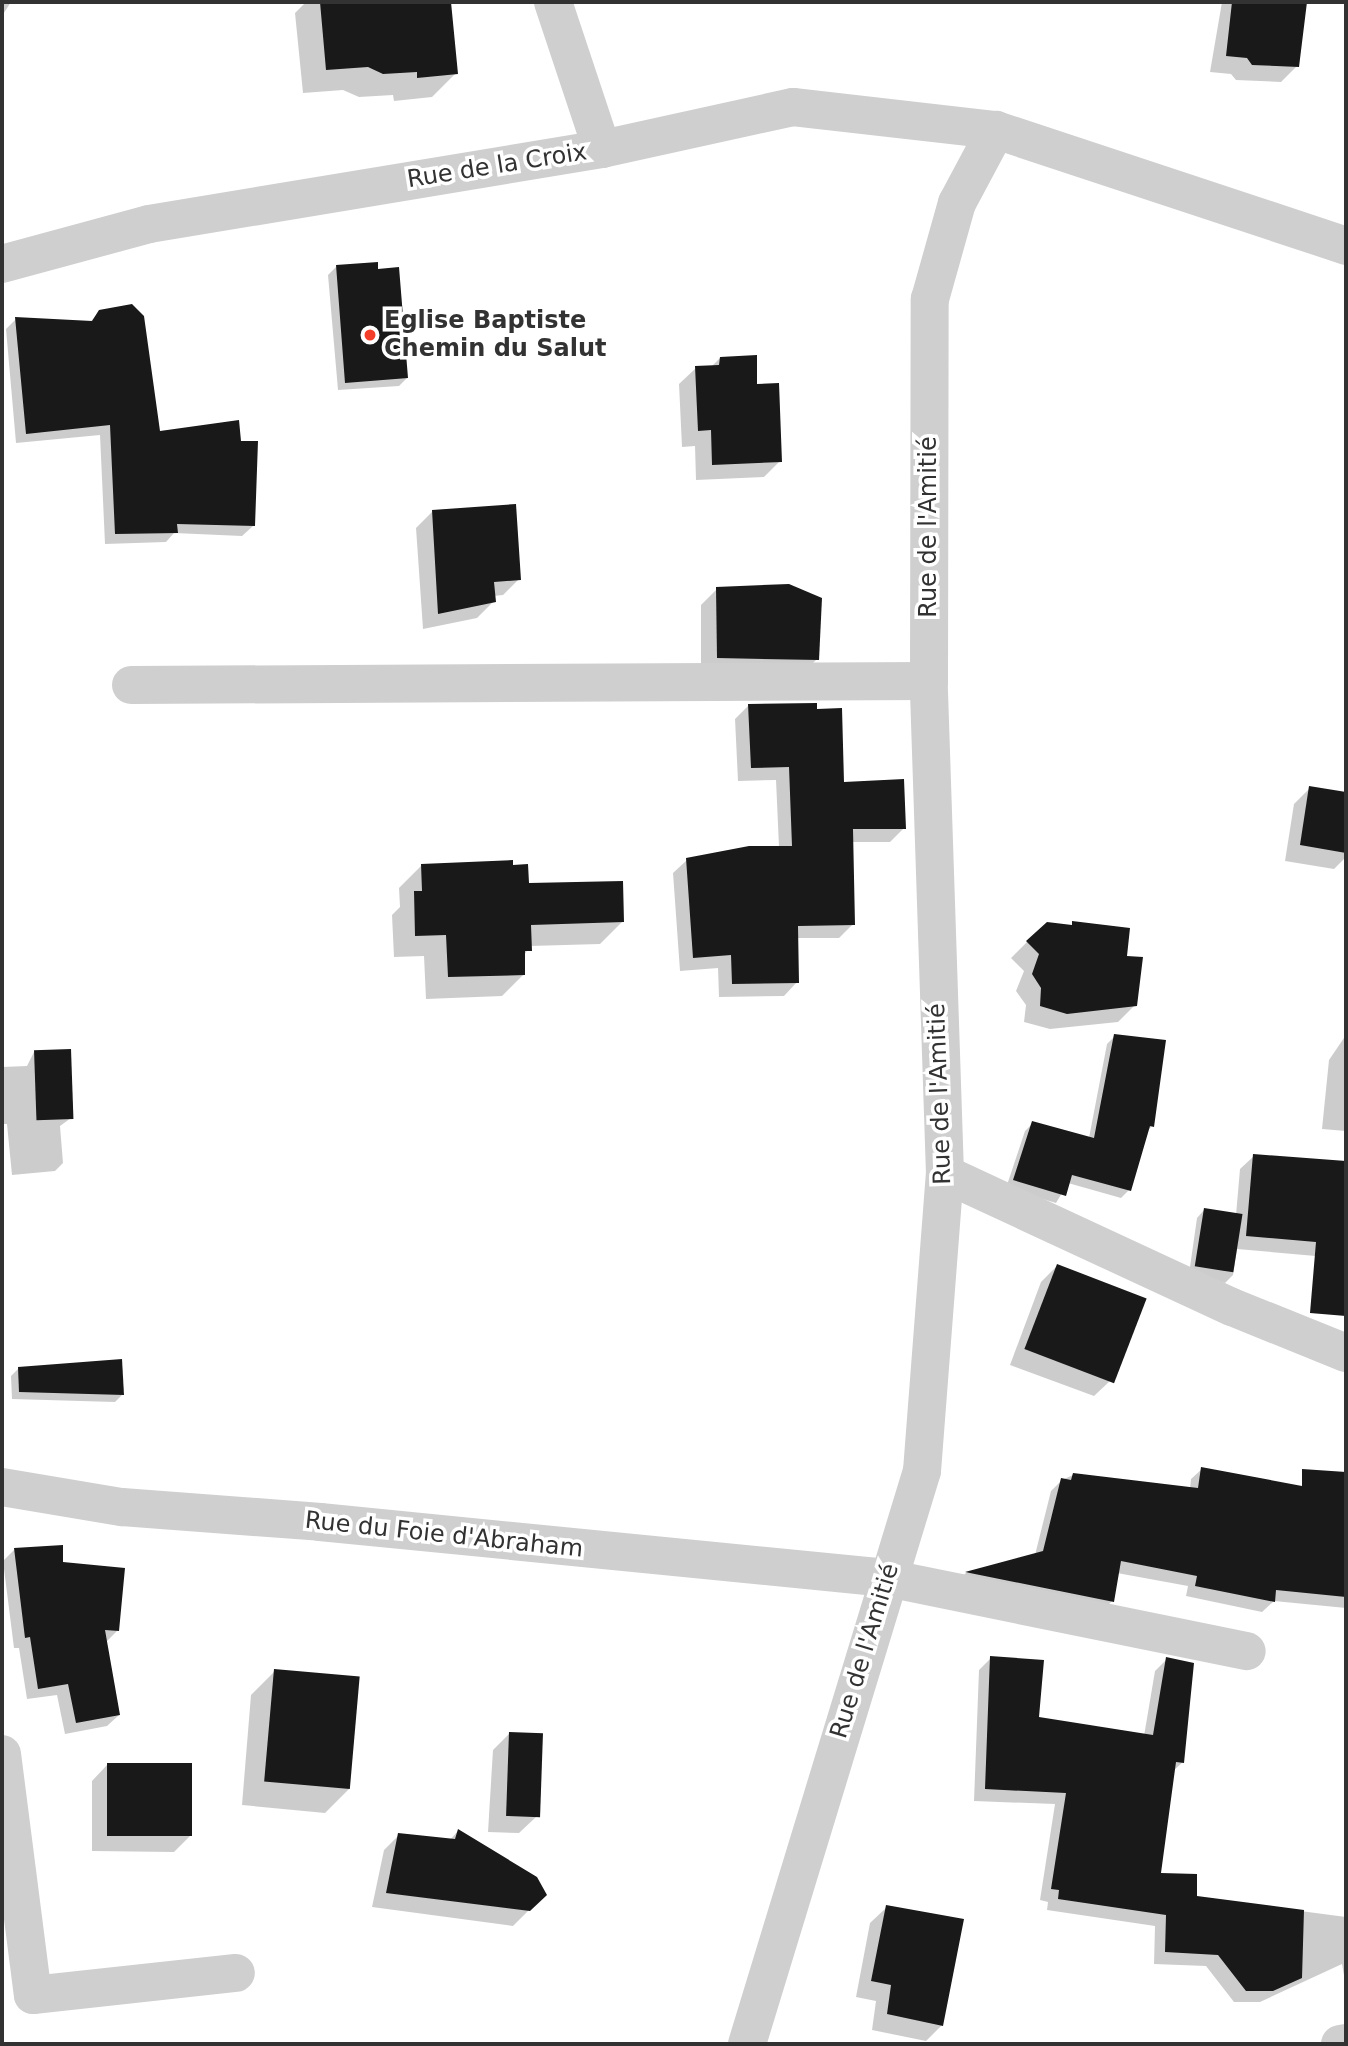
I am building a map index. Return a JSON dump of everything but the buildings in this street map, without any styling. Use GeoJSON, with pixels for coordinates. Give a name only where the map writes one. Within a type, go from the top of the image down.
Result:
{"type":"FeatureCollection","features":[{"type":"Feature","properties":{"kind":"street"},"geometry":{"type":"LineString","coordinates":[[553,2],[602,149]]}},
{"type":"Feature","properties":{"kind":"street","name":"Rue de la Croix"},"geometry":{"type":"LineString","coordinates":[[2,264],[149,224],[602,149],[793,107],[996,130],[1346,246]]}},
{"type":"Feature","properties":{"kind":"street","name":"Rue de l'Amitié"},"geometry":{"type":"LineString","coordinates":[[747,2044],[887,1578],[922,1471],[945,1174],[929,681],[930,299],[957,203],[996,130]]}},
{"type":"Feature","properties":{"kind":"street"},"geometry":{"type":"LineString","coordinates":[[131,685],[929,681]]}},
{"type":"Feature","properties":{"kind":"street"},"geometry":{"type":"LineString","coordinates":[[945,1174],[1231,1307],[1346,1353]]}},
{"type":"Feature","properties":{"kind":"street","name":"Rue du Foie d'Abraham"},"geometry":{"type":"LineString","coordinates":[[2,1487],[122,1507],[320,1522],[887,1578],[1247,1651]]}},
{"type":"Feature","properties":{"kind":"street"},"geometry":{"type":"LineString","coordinates":[[2,1754],[33,1995],[236,1973]]}},
{"type":"Feature","properties":{"kind":"street"},"geometry":{"type":"LineString","coordinates":[[1340,2044],[1346,2043]]}},
{"type":"Feature","properties":{"kind":"place","name":"Eglise Baptiste Chemin du Salut"},"geometry":{"type":"Point","coordinates":[370,335]}}]}
